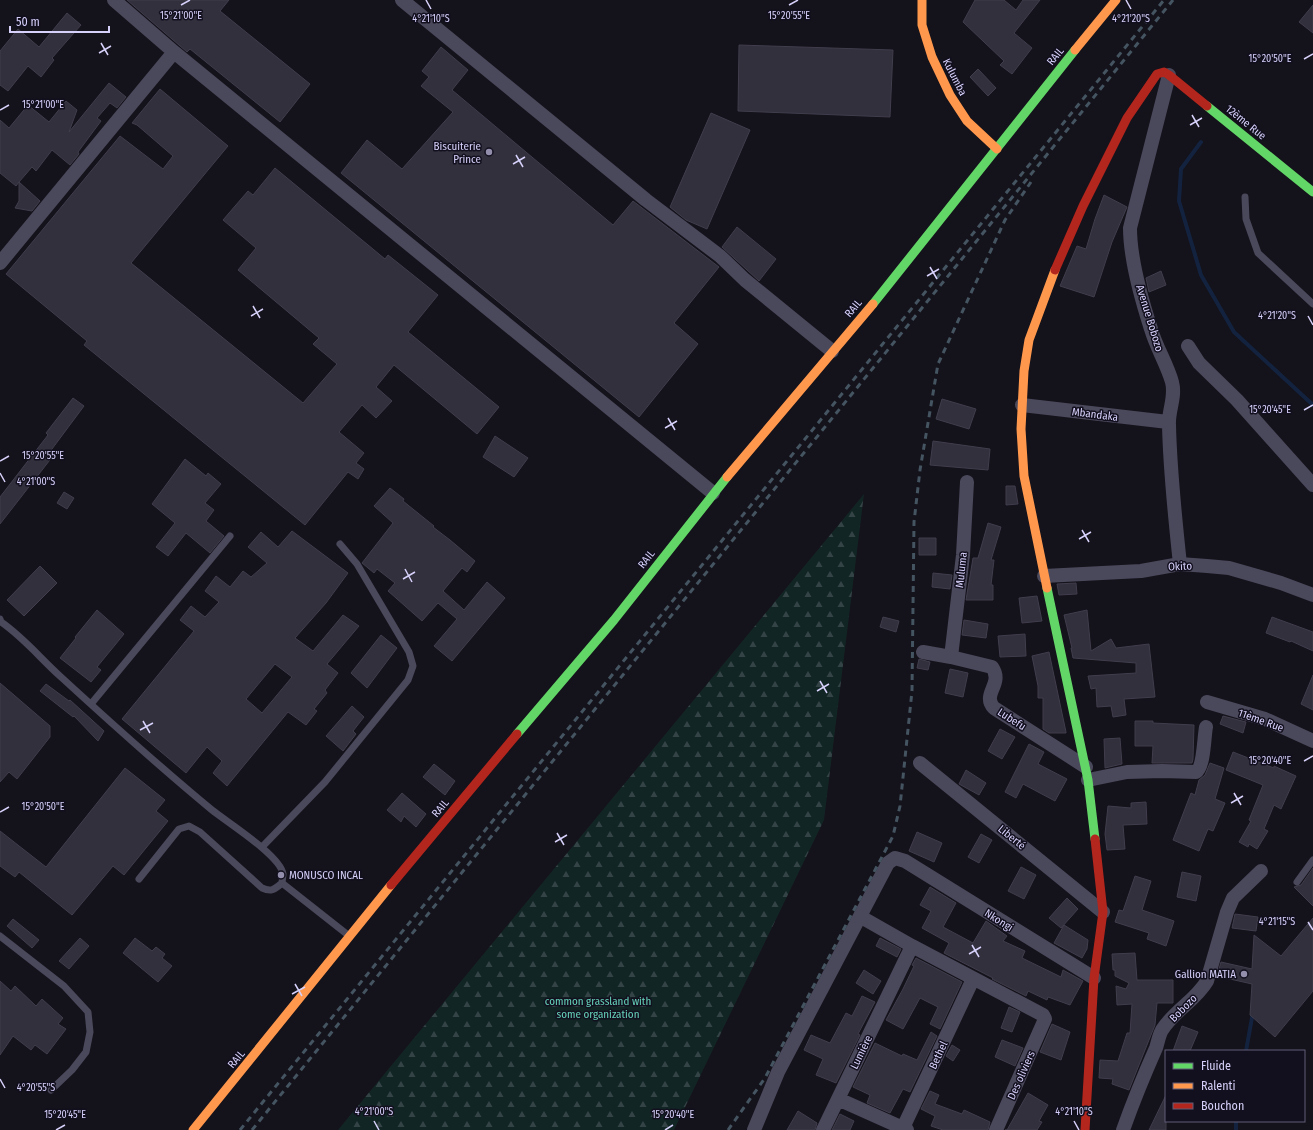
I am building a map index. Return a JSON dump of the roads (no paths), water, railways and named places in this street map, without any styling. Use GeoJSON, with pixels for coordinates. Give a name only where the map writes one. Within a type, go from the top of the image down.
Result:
{"type":"FeatureCollection","features":[{"type":"Feature","properties":{"kind":"main road","name":"Kulumba"},"geometry":{"type":"LineString","coordinates":[[922,0],[922,25],[932,57],[950,95],[967,121],[998,148]]}},
{"type":"Feature","properties":{"kind":"main road","name":"RAIL"},"geometry":{"type":"LineString","coordinates":[[193,1130],[431,836],[614,620],[713,493],[879,296],[1116,0]]}},
{"type":"Feature","properties":{"kind":"main road","name":"12ème Rue"},"geometry":{"type":"LineString","coordinates":[[1167,73],[1313,192]]}},
{"type":"Feature","properties":{"kind":"main road"},"geometry":{"type":"LineString","coordinates":[[1085,1130],[1094,978],[1103,912],[1087,773],[1024,476],[1021,429],[1024,371],[1029,340],[1050,282],[1083,206],[1127,118],[1157,74],[1167,73]]}},
{"type":"Feature","properties":{"kind":"street"},"geometry":{"type":"LineString","coordinates":[[114,0],[174,52],[713,493]]}},
{"type":"Feature","properties":{"kind":"street"},"geometry":{"type":"LineString","coordinates":[[402,0],[646,200],[720,256],[745,280],[832,351]]}},
{"type":"Feature","properties":{"kind":"street"},"geometry":{"type":"LineString","coordinates":[[0,263],[174,52]]}},
{"type":"Feature","properties":{"kind":"street","name":"Avenue Bobozo"},"geometry":{"type":"LineString","coordinates":[[1167,73],[1130,228],[1130,238],[1138,282],[1151,329],[1172,384],[1173,400],[1168,422],[1180,564]]}},
{"type":"Feature","properties":{"kind":"street"},"geometry":{"type":"LineString","coordinates":[[1188,346],[1199,363],[1237,400],[1313,486]]}},
{"type":"Feature","properties":{"kind":"street","name":"Mbandaka"},"geometry":{"type":"LineString","coordinates":[[1022,405],[1168,422]]}},
{"type":"Feature","properties":{"kind":"street","name":"Muluma"},"geometry":{"type":"LineString","coordinates":[[951,657],[963,555],[967,482]]}},
{"type":"Feature","properties":{"kind":"street","name":"Okito"},"geometry":{"type":"LineString","coordinates":[[1044,576],[1141,571],[1180,564],[1229,568],[1281,583],[1313,595]]}},
{"type":"Feature","properties":{"kind":"street","name":"Lubefu"},"geometry":{"type":"LineString","coordinates":[[923,652],[992,667],[996,672],[996,679],[990,697],[990,704],[1087,773]]}},
{"type":"Feature","properties":{"kind":"street","name":"11ème Rue"},"geometry":{"type":"LineString","coordinates":[[1207,702],[1265,719],[1312,737]]}},
{"type":"Feature","properties":{"kind":"street"},"geometry":{"type":"LineString","coordinates":[[1087,773],[1162,771],[1196,772],[1201,764],[1206,727]]}},
{"type":"Feature","properties":{"kind":"street","name":"Liberté"},"geometry":{"type":"LineString","coordinates":[[920,763],[1103,912]]}},
{"type":"Feature","properties":{"kind":"street","name":"Nkongi"},"geometry":{"type":"LineString","coordinates":[[861,917],[888,864],[895,858],[905,861],[1094,978]]}},
{"type":"Feature","properties":{"kind":"street","name":"Bobozo"},"geometry":{"type":"LineString","coordinates":[[1123,1130],[1162,1031],[1170,1021],[1203,989],[1208,981],[1227,912],[1233,898],[1261,872]]}},
{"type":"Feature","properties":{"kind":"street"},"geometry":{"type":"LineString","coordinates":[[754,1130],[778,1072],[861,917],[973,979]]}},
{"type":"Feature","properties":{"kind":"street","name":"Lumière"},"geometry":{"type":"LineString","coordinates":[[823,1130],[912,946]]}},
{"type":"Feature","properties":{"kind":"street","name":"Des oliviers"},"geometry":{"type":"LineString","coordinates":[[973,979],[1043,1015],[1045,1019],[996,1130]]}},
{"type":"Feature","properties":{"kind":"street","name":"Bethel"},"geometry":{"type":"LineString","coordinates":[[904,1129],[973,979]]}},
{"type":"Feature","properties":{"kind":"street"},"geometry":{"type":"LineString","coordinates":[[838,1099],[904,1129]]}},
{"type":"Feature","properties":{"kind":"lane"},"geometry":{"type":"LineString","coordinates":[[1245,197],[1246,219],[1258,253],[1313,304]]}},
{"type":"Feature","properties":{"kind":"lane"},"geometry":{"type":"LineString","coordinates":[[91,704],[230,536]]}},
{"type":"Feature","properties":{"kind":"lane"},"geometry":{"type":"LineString","coordinates":[[262,847],[325,782],[408,680],[412,666],[409,652],[401,638],[357,564],[340,544]]}},
{"type":"Feature","properties":{"kind":"lane"},"geometry":{"type":"LineString","coordinates":[[0,621],[11,628],[56,673],[159,766],[214,811],[262,847],[279,866],[283,874],[282,883],[275,889],[270,891],[262,888],[200,832],[189,826],[179,829],[139,879]]}},
{"type":"Feature","properties":{"kind":"lane"},"geometry":{"type":"LineString","coordinates":[[1297,882],[1313,860]]}},
{"type":"Feature","properties":{"kind":"lane"},"geometry":{"type":"LineString","coordinates":[[282,883],[350,937]]}},
{"type":"Feature","properties":{"kind":"lane"},"geometry":{"type":"LineString","coordinates":[[0,936],[64,986],[88,1012],[90,1032],[86,1052],[72,1070],[51,1090]]}},
{"type":"Feature","properties":{"kind":"waterway"},"geometry":{"type":"LineString","coordinates":[[1201,142],[1181,169],[1179,201],[1201,275],[1234,332],[1313,405]]}},
{"type":"Feature","properties":{"kind":"waterway"},"geometry":{"type":"LineString","coordinates":[[1246,1050],[1253,1012]]}},
{"type":"Feature","properties":{"kind":"waterway"},"geometry":{"type":"LineString","coordinates":[[1236,1122],[1236,1130]]}},
{"type":"Feature","properties":{"kind":"railway"},"geometry":{"type":"LineString","coordinates":[[240,1130],[1164,0]]}},
{"type":"Feature","properties":{"kind":"railway"},"geometry":{"type":"LineString","coordinates":[[252,1130],[1173,0]]}},
{"type":"Feature","properties":{"kind":"railway"},"geometry":{"type":"LineString","coordinates":[[728,1130],[765,1078],[893,836],[900,806],[912,691],[914,522],[920,470],[938,364],[1005,220],[1031,182]]}},
{"type":"Feature","properties":{"kind":"place","name":"Biscuiterie Prince"},"geometry":{"type":"Point","coordinates":[489,152]}},
{"type":"Feature","properties":{"kind":"place","name":"MONUSCO INCAL"},"geometry":{"type":"Point","coordinates":[281,875]}},
{"type":"Feature","properties":{"kind":"place","name":"Gallion MATIA"},"geometry":{"type":"Point","coordinates":[1244,974]}},
{"type":"Feature","properties":{"kind":"park label","name":"common grassland with some organization"},"geometry":{"type":"Point","coordinates":[598,1007]}}]}
